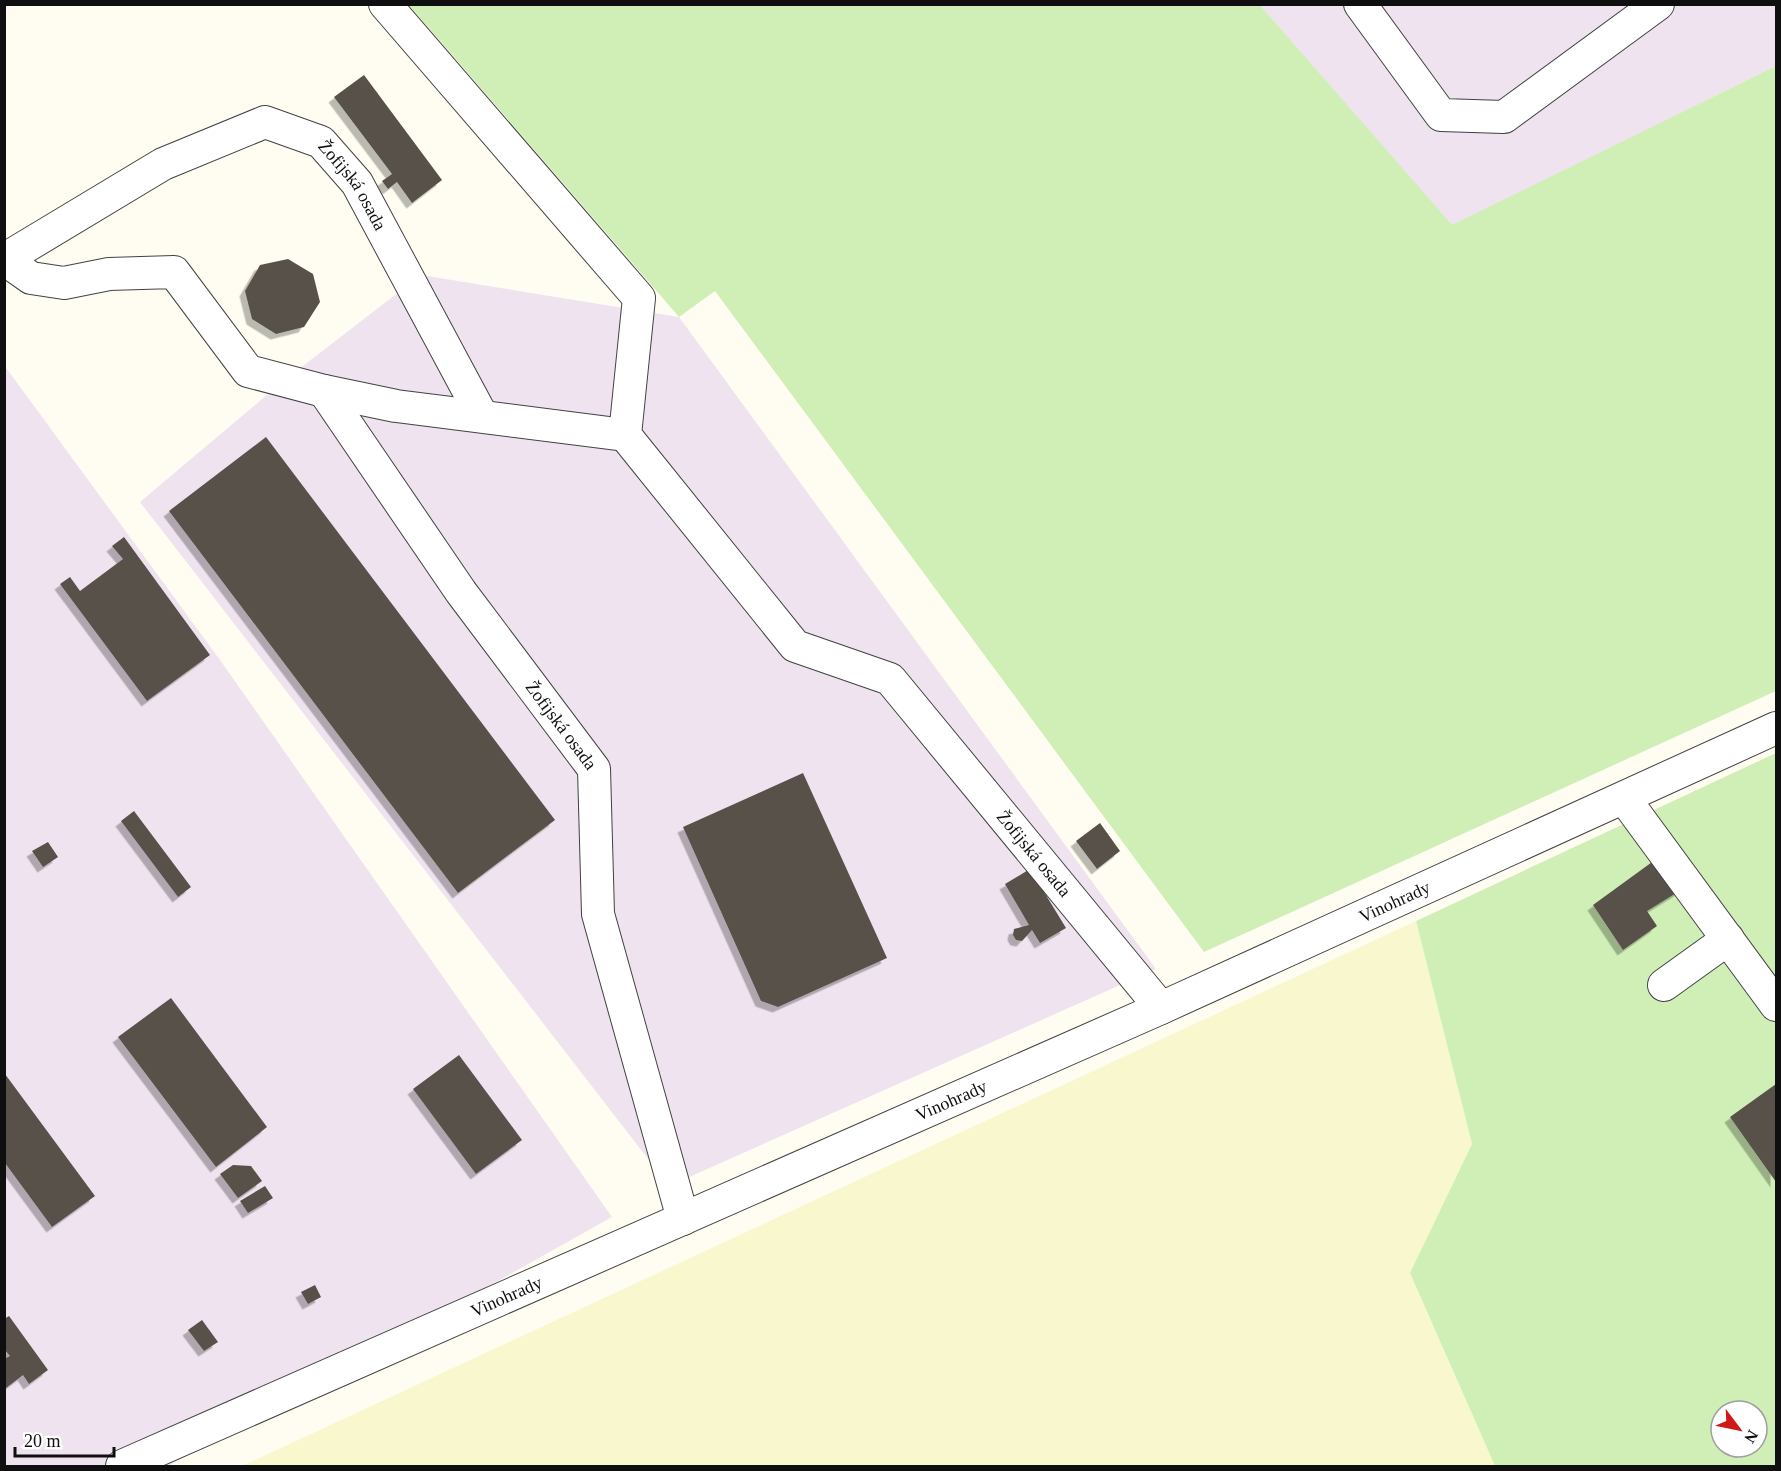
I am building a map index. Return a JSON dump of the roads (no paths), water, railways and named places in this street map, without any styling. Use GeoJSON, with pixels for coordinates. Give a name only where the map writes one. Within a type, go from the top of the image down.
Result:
{"type":"FeatureCollection","features":[{"type":"Feature","properties":{"kind":"street"},"geometry":{"type":"LineString","coordinates":[[385,4],[639,298],[625,435]]}},
{"type":"Feature","properties":{"kind":"street"},"geometry":{"type":"LineString","coordinates":[[1360,4],[1441,115],[1504,117],[1658,4]]}},
{"type":"Feature","properties":{"kind":"street","name":"Žofijská osada"},"geometry":{"type":"LineString","coordinates":[[482,416],[357,183],[321,142],[265,122],[163,164],[5,259],[31,278],[64,283],[109,274],[174,272],[248,371],[324,391],[396,406],[625,435],[795,646],[890,679],[1161,1008]]}},
{"type":"Feature","properties":{"kind":"street","name":"Žofijská osada"},"geometry":{"type":"LineString","coordinates":[[324,391],[461,592],[594,769],[598,914],[682,1219]]}},
{"type":"Feature","properties":{"kind":"street","name":"Vinohrady"},"geometry":{"type":"LineString","coordinates":[[122,1467],[1161,1008],[1776,728]]}},
{"type":"Feature","properties":{"kind":"street"},"geometry":{"type":"LineString","coordinates":[[1624,798],[1776,1005]]}},
{"type":"Feature","properties":{"kind":"street"},"geometry":{"type":"LineString","coordinates":[[1664,985],[1728,939]]}}]}
